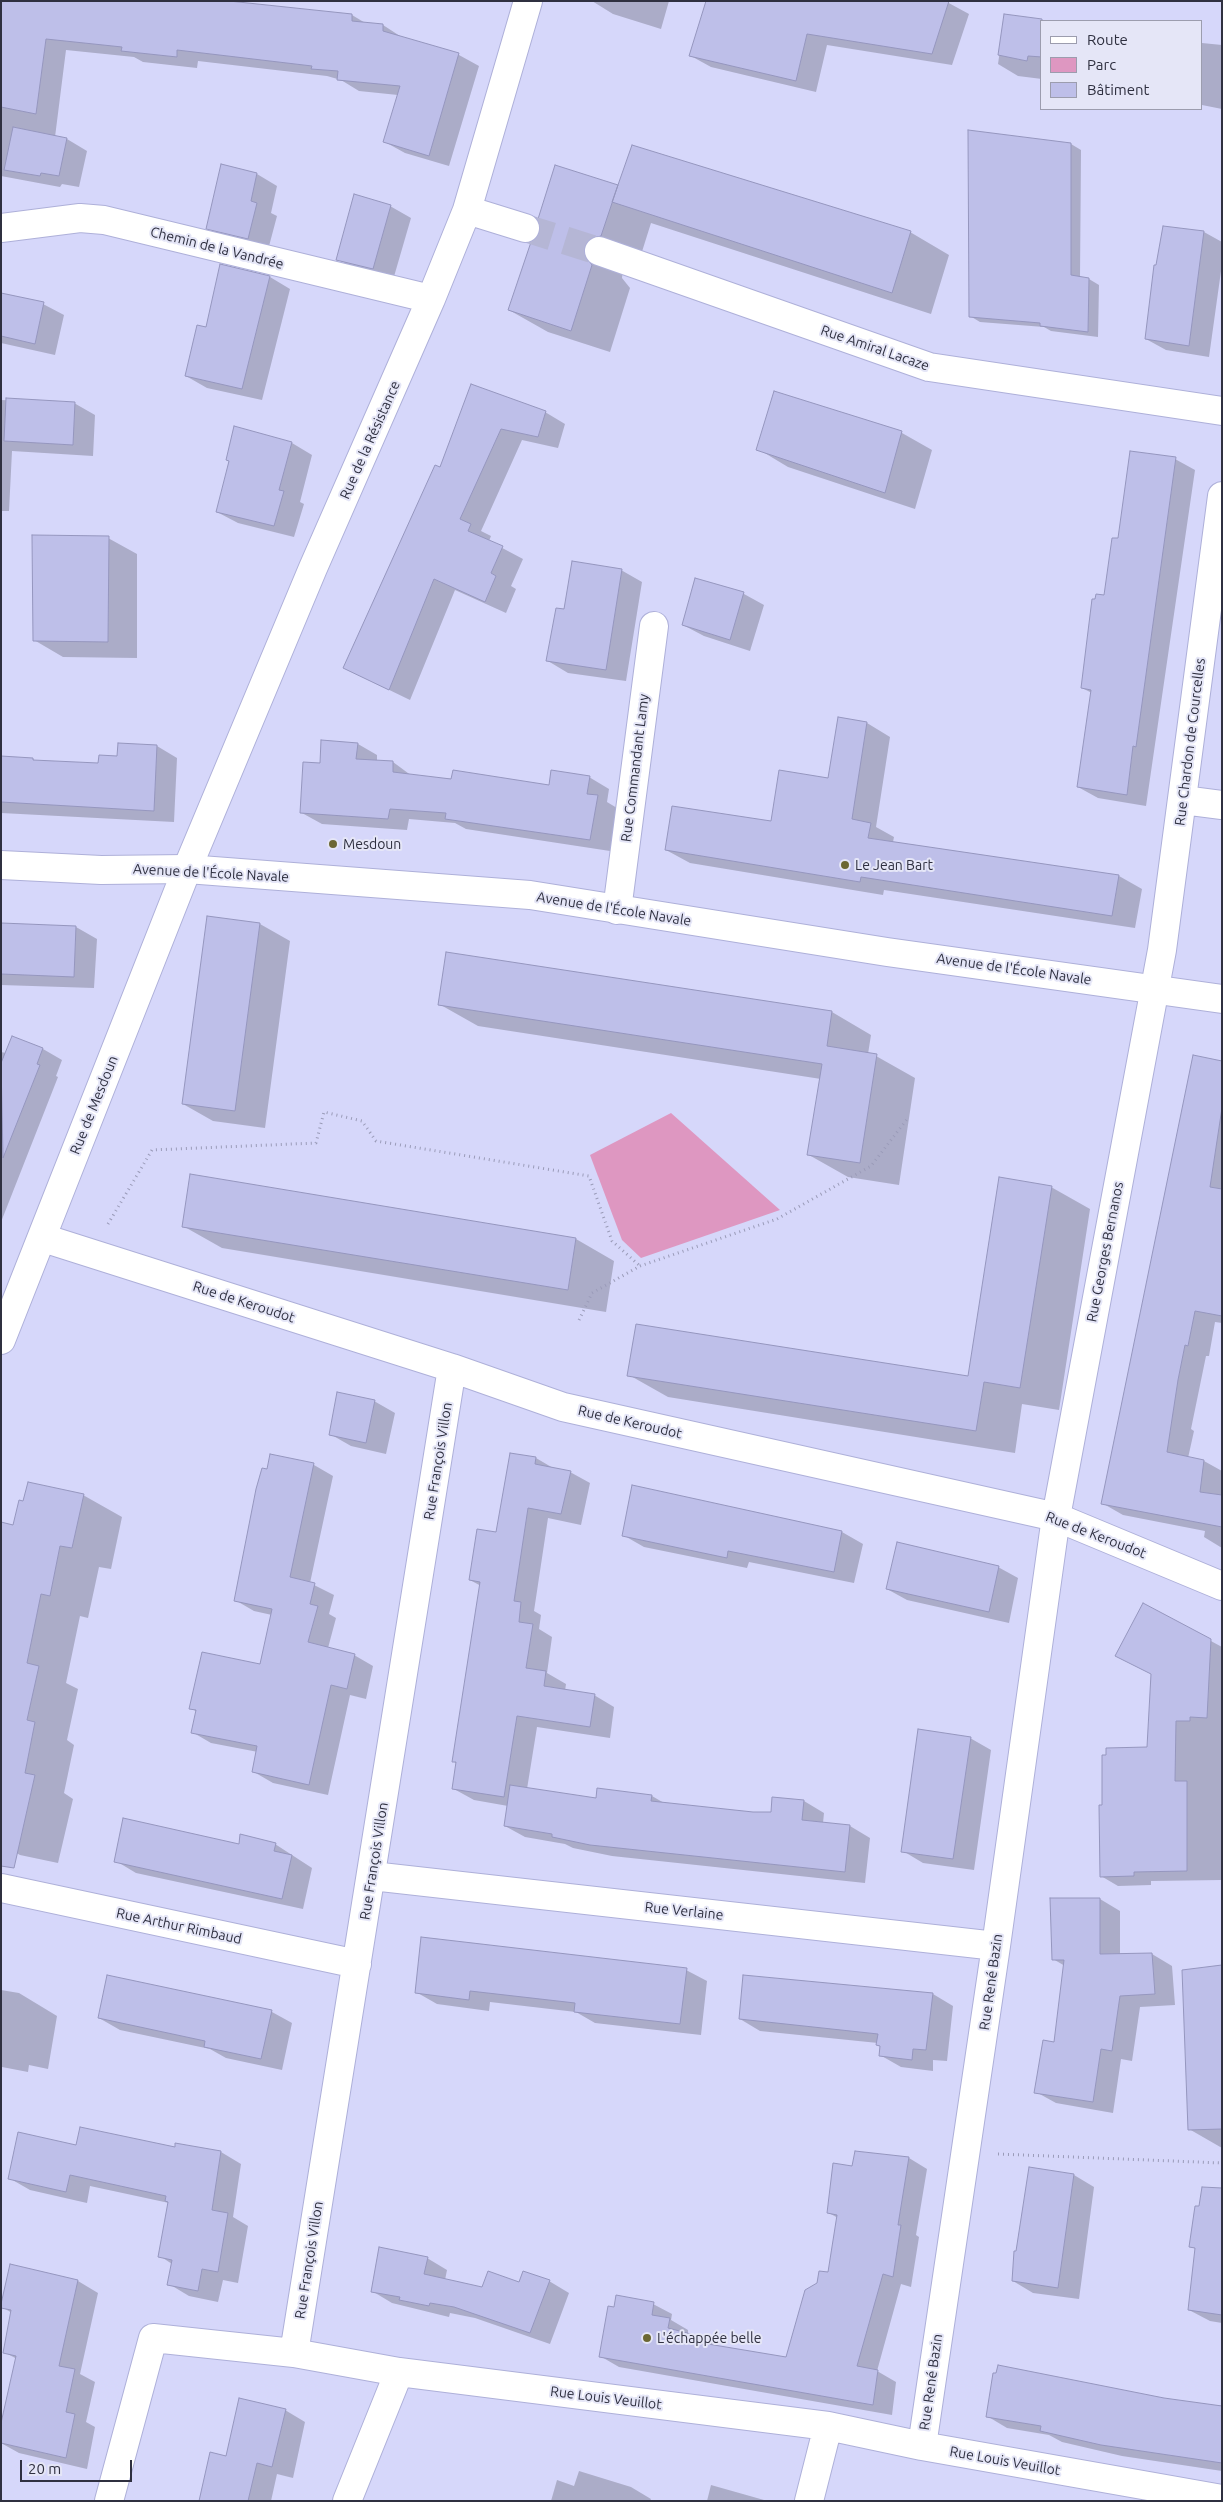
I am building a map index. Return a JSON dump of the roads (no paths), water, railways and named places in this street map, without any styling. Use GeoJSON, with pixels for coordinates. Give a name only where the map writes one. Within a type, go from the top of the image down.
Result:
{"type":"FeatureCollection","features":[{"type":"Feature","properties":{"kind":"street","name":"Rue de la Résistance"},"geometry":{"type":"LineString","coordinates":[[186,870],[313,568],[431,299],[467,210],[528,1]]}},
{"type":"Feature","properties":{"kind":"street"},"geometry":{"type":"LineString","coordinates":[[467,210],[525,228]]}},
{"type":"Feature","properties":{"kind":"street","name":"Chemin de la Vandrée"},"geometry":{"type":"LineString","coordinates":[[1,228],[80,218],[104,220],[431,299]]}},
{"type":"Feature","properties":{"kind":"street","name":"Rue Amiral Lacaze"},"geometry":{"type":"LineString","coordinates":[[599,251],[929,367],[1222,411]]}},
{"type":"Feature","properties":{"kind":"street","name":"Rue Chardon de Courcelles"},"geometry":{"type":"LineString","coordinates":[[1154,988],[1162,950],[1218,549],[1222,496]]}},
{"type":"Feature","properties":{"kind":"street","name":"Rue Commandant Lamy"},"geometry":{"type":"LineString","coordinates":[[617,910],[654,626]]}},
{"type":"Feature","properties":{"kind":"street"},"geometry":{"type":"LineString","coordinates":[[1183,800],[1222,805]]}},
{"type":"Feature","properties":{"kind":"street","name":"Avenue de l'École Navale"},"geometry":{"type":"LineString","coordinates":[[1,866],[101,870],[186,870],[530,895],[887,952],[1222,999]]}},
{"type":"Feature","properties":{"kind":"street","name":"Rue de Mesdoun"},"geometry":{"type":"LineString","coordinates":[[1,1340],[43,1238],[186,870]]}},
{"type":"Feature","properties":{"kind":"street","name":"Rue Georges Bernanos"},"geometry":{"type":"LineString","coordinates":[[1056,1517],[1154,988]]}},
{"type":"Feature","properties":{"kind":"street","name":"Rue de Keroudot"},"geometry":{"type":"LineString","coordinates":[[43,1238],[452,1368],[563,1407],[1056,1517],[1222,1586]]}},
{"type":"Feature","properties":{"kind":"street","name":"Rue François Villon"},"geometry":{"type":"LineString","coordinates":[[294,2353],[358,1964],[452,1368]]}},
{"type":"Feature","properties":{"kind":"street","name":"Rue René Bazin"},"geometry":{"type":"LineString","coordinates":[[922,2446],[996,1946],[1056,1517]]}},
{"type":"Feature","properties":{"kind":"street","name":"Rue Verlaine"},"geometry":{"type":"LineString","coordinates":[[372,1876],[996,1946]]}},
{"type":"Feature","properties":{"kind":"street","name":"Rue Arthur Rimbaud"},"geometry":{"type":"LineString","coordinates":[[1,1888],[358,1964]]}},
{"type":"Feature","properties":{"kind":"street","name":"Rue Louis Veuillot"},"geometry":{"type":"LineString","coordinates":[[109,2501],[153,2338],[294,2353],[399,2372],[828,2426],[922,2446],[1222,2499]]}},
{"type":"Feature","properties":{"kind":"street"},"geometry":{"type":"LineString","coordinates":[[347,2501],[399,2372]]}},
{"type":"Feature","properties":{"kind":"street"},"geometry":{"type":"LineString","coordinates":[[809,2501],[828,2426]]}},
{"type":"Feature","properties":{"kind":"tunnel"},"geometry":{"type":"LineString","coordinates":[[525,228],[599,251]]}},
{"type":"Feature","properties":{"kind":"place","name":"Mesdoun"},"geometry":{"type":"Point","coordinates":[333,844]}},
{"type":"Feature","properties":{"kind":"place","name":"Le Jean Bart"},"geometry":{"type":"Point","coordinates":[845,865]}},
{"type":"Feature","properties":{"kind":"place","name":"L'échappée belle"},"geometry":{"type":"Point","coordinates":[647,2338]}}]}
